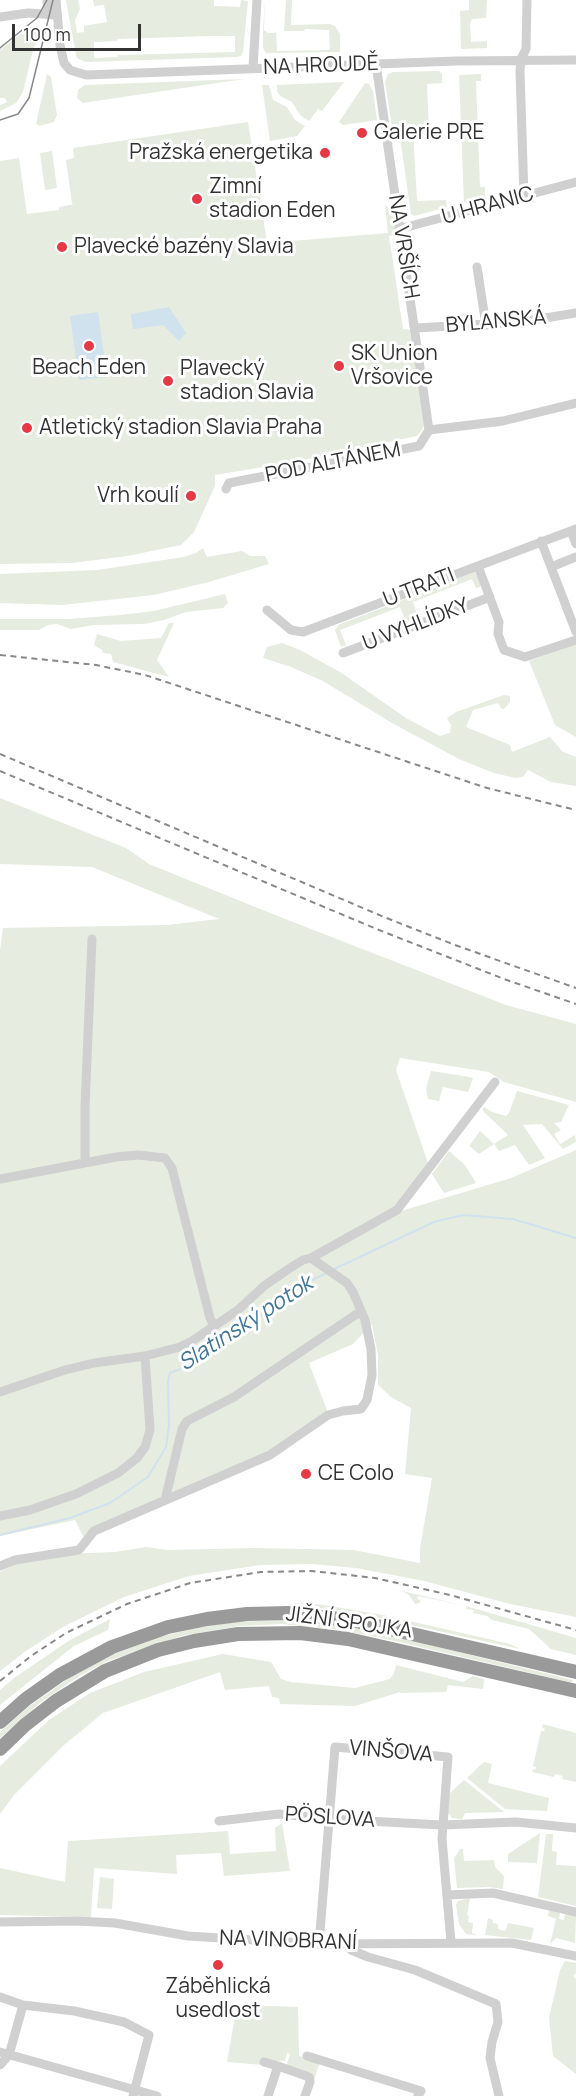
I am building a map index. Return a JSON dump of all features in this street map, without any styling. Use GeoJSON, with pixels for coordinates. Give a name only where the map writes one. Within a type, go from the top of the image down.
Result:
{"type":"FeatureCollection","features":[{"type":"Feature","properties":{"kind":"highway","name":"JIŽNÍ SPOJKA"},"geometry":{"type":"LineString","coordinates":[[0,1722],[26,1699],[60,1675],[112,1647],[168,1627],[247,1614],[298,1614],[356,1621],[576,1672]]}},
{"type":"Feature","properties":{"kind":"highway","name":"JIŽNÍ SPOJKA"},"geometry":{"type":"LineString","coordinates":[[0,1749],[25,1725],[56,1701],[105,1671],[140,1656],[167,1648],[238,1634],[280,1632],[348,1639],[576,1691]]}},
{"type":"Feature","properties":{"kind":"street"},"geometry":{"type":"LineString","coordinates":[[47,0],[52,14]]}},
{"type":"Feature","properties":{"kind":"street"},"geometry":{"type":"LineString","coordinates":[[52,14],[56,0]]}},
{"type":"Feature","properties":{"kind":"street"},"geometry":{"type":"LineString","coordinates":[[253,68],[257,0]]}},
{"type":"Feature","properties":{"kind":"street"},"geometry":{"type":"LineString","coordinates":[[524,197],[520,71],[521,59],[526,49],[527,0]]}},
{"type":"Feature","properties":{"kind":"street"},"geometry":{"type":"LineString","coordinates":[[0,17],[28,13],[52,14]]}},
{"type":"Feature","properties":{"kind":"street","name":"NA HROUDĚ"},"geometry":{"type":"LineString","coordinates":[[52,14],[67,68],[86,75],[521,59],[576,60]]}},
{"type":"Feature","properties":{"kind":"street","name":"NA VRŠÍCH"},"geometry":{"type":"LineString","coordinates":[[376,64],[429,430]]}},
{"type":"Feature","properties":{"kind":"street","name":"U HRANIC"},"geometry":{"type":"LineString","coordinates":[[399,229],[576,182]]}},
{"type":"Feature","properties":{"kind":"street"},"geometry":{"type":"LineString","coordinates":[[477,267],[486,325]]}},
{"type":"Feature","properties":{"kind":"street","name":"BYLANSKÁ"},"geometry":{"type":"LineString","coordinates":[[416,328],[521,322],[576,313]]}},
{"type":"Feature","properties":{"kind":"street"},"geometry":{"type":"LineString","coordinates":[[429,430],[503,421],[576,403]]}},
{"type":"Feature","properties":{"kind":"street","name":"POD ALTÁNEM"},"geometry":{"type":"LineString","coordinates":[[226,489],[229,483],[418,446],[429,430]]}},
{"type":"Feature","properties":{"kind":"street"},"geometry":{"type":"LineString","coordinates":[[574,530],[576,544]]}},
{"type":"Feature","properties":{"kind":"street","name":"U TRATI"},"geometry":{"type":"LineString","coordinates":[[267,610],[291,630],[303,632],[574,530]]}},
{"type":"Feature","properties":{"kind":"street"},"geometry":{"type":"LineString","coordinates":[[542,542],[576,632]]}},
{"type":"Feature","properties":{"kind":"street"},"geometry":{"type":"LineString","coordinates":[[551,567],[576,557]]}},
{"type":"Feature","properties":{"kind":"street"},"geometry":{"type":"LineString","coordinates":[[478,566],[499,622],[498,634],[504,650],[525,657],[576,640]]}},
{"type":"Feature","properties":{"kind":"street","name":"U VYHLÍDKY"},"geometry":{"type":"LineString","coordinates":[[343,653],[490,597]]}},
{"type":"Feature","properties":{"kind":"street"},"geometry":{"type":"LineString","coordinates":[[86,1163],[86,1086],[92,939]]}},
{"type":"Feature","properties":{"kind":"street"},"geometry":{"type":"LineString","coordinates":[[0,1392],[65,1370],[94,1363],[145,1356],[180,1347],[214,1326],[238,1310],[276,1277],[397,1210],[495,1082]]}},
{"type":"Feature","properties":{"kind":"street"},"geometry":{"type":"LineString","coordinates":[[0,1179],[138,1155],[165,1158],[172,1168],[210,1318],[214,1326]]}},
{"type":"Feature","properties":{"kind":"street"},"geometry":{"type":"LineString","coordinates":[[0,1566],[15,1560],[79,1550],[94,1531],[270,1455],[328,1415],[361,1409],[367,1400],[372,1375],[371,1349],[361,1311],[347,1283],[311,1258]]}},
{"type":"Feature","properties":{"kind":"street"},"geometry":{"type":"LineString","coordinates":[[165,1500],[182,1430],[187,1421],[230,1400],[361,1311]]}},
{"type":"Feature","properties":{"kind":"street"},"geometry":{"type":"LineString","coordinates":[[0,1516],[30,1510],[76,1494],[118,1473],[137,1458],[145,1447],[150,1430],[145,1356]]}},
{"type":"Feature","properties":{"kind":"street","name":"VINŠOVA"},"geometry":{"type":"LineString","coordinates":[[328,1819],[335,1747],[448,1757],[442,1825]]}},
{"type":"Feature","properties":{"kind":"street","name":"PÖSLOVA"},"geometry":{"type":"LineString","coordinates":[[219,1821],[279,1814],[442,1825],[516,1822],[576,1828]]}},
{"type":"Feature","properties":{"kind":"street"},"geometry":{"type":"LineString","coordinates":[[319,1944],[328,1819]]}},
{"type":"Feature","properties":{"kind":"street"},"geometry":{"type":"LineString","coordinates":[[442,1825],[452,1942]]}},
{"type":"Feature","properties":{"kind":"street"},"geometry":{"type":"LineString","coordinates":[[447,1895],[493,1893],[576,1912]]}},
{"type":"Feature","properties":{"kind":"street","name":"NA VINOBRANÍ"},"geometry":{"type":"LineString","coordinates":[[0,1922],[115,1923],[188,1936],[348,1946],[452,1942],[512,1943],[576,1956]]}},
{"type":"Feature","properties":{"kind":"street"},"geometry":{"type":"LineString","coordinates":[[348,1946],[351,1950],[368,1957],[415,1970],[496,2004],[498,2022],[490,2058],[499,2096]]}},
{"type":"Feature","properties":{"kind":"street"},"geometry":{"type":"LineString","coordinates":[[0,1997],[23,2005],[74,2011],[124,2022],[149,2035],[134,2093]]}},
{"type":"Feature","properties":{"kind":"street"},"geometry":{"type":"LineString","coordinates":[[0,2065],[23,2005]]}},
{"type":"Feature","properties":{"kind":"street"},"geometry":{"type":"LineString","coordinates":[[4,2053],[134,2093],[157,2096]]}},
{"type":"Feature","properties":{"kind":"street"},"geometry":{"type":"LineString","coordinates":[[307,2056],[419,2093]]}},
{"type":"Feature","properties":{"kind":"street"},"geometry":{"type":"LineString","coordinates":[[264,2062],[310,2079],[305,2096]]}},
{"type":"Feature","properties":{"kind":"street"},"geometry":{"type":"LineString","coordinates":[[268,2096],[278,2066]]}},
{"type":"Feature","properties":{"kind":"shaded area"},"geometry":{"type":"Polygon","coordinates":[[[66,0],[78,0],[80,9],[75,20],[77,33],[84,32],[84,26],[107,22],[104,5],[94,6],[93,0],[214,0],[214,6],[240,7],[241,0],[248,1],[243,52],[241,56],[236,57],[85,62],[77,58],[66,0]],[[235,36],[118,39],[117,41],[94,42],[94,58],[117,57],[118,55],[235,52],[235,36]]]}},
{"type":"Feature","properties":{"kind":"shaded area"},"geometry":{"type":"Polygon","coordinates":[[[265,0],[264,30],[268,33],[276,31],[277,51],[330,50],[329,30],[284,31],[286,0],[292,0],[291,25],[330,24],[335,26],[340,34],[340,52],[266,53],[263,48],[265,0]]]}},
{"type":"Feature","properties":{"kind":"shaded area"},"geometry":{"type":"Polygon","coordinates":[[[469,0],[487,0],[486,18],[472,19],[470,24],[471,42],[487,41],[487,48],[461,49],[460,11],[469,10],[469,0]]]}},
{"type":"Feature","properties":{"kind":"shaded area"},"geometry":{"type":"Polygon","coordinates":[[[30,27],[41,31],[33,50],[23,92],[16,103],[0,111],[0,105],[7,102],[5,98],[0,98],[0,50],[30,27]]]}},
{"type":"Feature","properties":{"kind":"shaded area"},"geometry":{"type":"Polygon","coordinates":[[[439,71],[442,74],[442,83],[427,84],[429,131],[413,131],[417,201],[446,200],[447,207],[414,216],[411,214],[399,130],[392,127],[385,82],[388,74],[393,72],[439,71]]]}},
{"type":"Feature","properties":{"kind":"shaded area"},"geometry":{"type":"Polygon","coordinates":[[[47,74],[51,77],[57,115],[54,122],[39,126],[36,124],[47,74]]]}},
{"type":"Feature","properties":{"kind":"shaded area"},"geometry":{"type":"Polygon","coordinates":[[[481,74],[481,81],[476,81],[480,187],[485,187],[485,197],[464,203],[459,75],[481,74]]]}},
{"type":"Feature","properties":{"kind":"shaded area"},"geometry":{"type":"Polygon","coordinates":[[[244,79],[83,103],[77,98],[78,90],[85,85],[244,79]]]}},
{"type":"Feature","properties":{"kind":"shaded area"},"geometry":{"type":"Polygon","coordinates":[[[344,82],[322,111],[318,109],[309,121],[300,115],[292,102],[280,96],[277,91],[277,85],[344,82]]]}},
{"type":"Feature","properties":{"kind":"shaded area"},"geometry":{"type":"Polygon","coordinates":[[[365,83],[369,84],[373,91],[377,120],[343,125],[339,122],[365,83]]]}},
{"type":"Feature","properties":{"kind":"shaded area"},"geometry":{"type":"Polygon","coordinates":[[[262,85],[269,85],[273,100],[287,107],[295,120],[305,126],[297,136],[270,141],[262,85]]]}},
{"type":"Feature","properties":{"kind":"shaded area"},"geometry":{"type":"Polygon","coordinates":[[[248,122],[267,243],[388,233],[385,205],[393,209],[396,232],[389,236],[403,329],[410,330],[424,425],[422,430],[417,436],[294,462],[215,475],[215,486],[194,532],[181,545],[127,556],[72,563],[0,564],[0,161],[19,158],[27,214],[59,210],[59,207],[75,204],[72,204],[66,160],[74,158],[73,148],[248,122]]]}},
{"type":"Feature","properties":{"kind":"shaded area"},"geometry":{"type":"Polygon","coordinates":[[[52,151],[57,188],[45,190],[40,153],[52,151]]]}},
{"type":"Feature","properties":{"kind":"shaded area"},"geometry":{"type":"Polygon","coordinates":[[[203,548],[207,557],[242,551],[250,556],[265,556],[269,564],[154,595],[62,605],[0,603],[0,574],[97,570],[184,557],[203,548]]]}},
{"type":"Feature","properties":{"kind":"shaded area"},"geometry":{"type":"Polygon","coordinates":[[[475,572],[480,587],[476,588],[472,579],[413,602],[418,617],[406,622],[400,607],[340,630],[346,645],[341,647],[335,630],[338,625],[475,572]]]}},
{"type":"Feature","properties":{"kind":"shaded area"},"geometry":{"type":"Polygon","coordinates":[[[225,594],[228,603],[223,608],[186,612],[144,624],[94,625],[71,629],[57,624],[48,625],[39,630],[0,630],[0,619],[68,619],[120,615],[154,611],[225,594]]]}},
{"type":"Feature","properties":{"kind":"shaded area"},"geometry":{"type":"Polygon","coordinates":[[[169,623],[174,623],[157,660],[169,677],[113,662],[111,654],[103,653],[94,645],[97,634],[121,641],[161,638],[169,623]]]}},
{"type":"Feature","properties":{"kind":"shaded area"},"geometry":{"type":"Polygon","coordinates":[[[282,643],[340,672],[406,718],[440,736],[450,733],[451,725],[447,718],[456,712],[504,695],[510,696],[510,702],[504,709],[498,703],[473,710],[466,727],[510,745],[512,752],[550,737],[563,752],[576,757],[576,786],[551,782],[528,770],[523,777],[515,778],[494,773],[459,759],[392,723],[323,681],[263,658],[267,647],[282,643]]]}},
{"type":"Feature","properties":{"kind":"shaded area"},"geometry":{"type":"Polygon","coordinates":[[[576,644],[576,737],[555,725],[529,661],[576,644]]]}},
{"type":"Feature","properties":{"kind":"shaded area"},"geometry":{"type":"Polygon","coordinates":[[[0,798],[126,848],[149,864],[270,913],[506,1005],[576,1024],[576,1102],[504,1082],[489,1072],[400,1058],[396,1070],[429,1166],[401,1211],[511,1178],[576,1150],[576,1617],[510,1604],[424,1581],[356,1568],[312,1564],[260,1565],[189,1576],[124,1597],[63,1627],[0,1671],[0,1572],[15,1564],[146,1547],[168,1550],[254,1548],[354,1550],[420,1563],[420,1548],[432,1478],[405,1474],[411,1408],[391,1397],[378,1385],[378,1355],[372,1324],[353,1344],[309,1363],[330,1418],[271,1458],[84,1538],[75,1520],[0,1536],[0,950],[3,928],[167,925],[219,919],[92,867],[0,864],[0,798]]]}},
{"type":"Feature","properties":{"kind":"shaded area"},"geometry":{"type":"Polygon","coordinates":[[[431,1071],[473,1078],[468,1092],[443,1087],[439,1101],[428,1099],[426,1088],[431,1071]]]}},
{"type":"Feature","properties":{"kind":"shaded area"},"geometry":{"type":"Polygon","coordinates":[[[517,1091],[569,1105],[561,1122],[554,1123],[561,1130],[554,1134],[560,1144],[575,1135],[576,1142],[563,1149],[542,1124],[523,1125],[545,1158],[529,1165],[515,1145],[499,1151],[494,1144],[508,1135],[482,1110],[484,1107],[506,1116],[517,1091]]]}},
{"type":"Feature","properties":{"kind":"shaded area"},"geometry":{"type":"Polygon","coordinates":[[[480,1131],[494,1144],[479,1154],[469,1146],[480,1131]]]}},
{"type":"Feature","properties":{"kind":"shaded area"},"geometry":{"type":"Polygon","coordinates":[[[449,1151],[465,1165],[476,1183],[444,1193],[432,1174],[449,1151]]]}},
{"type":"Feature","properties":{"kind":"shaded area"},"geometry":{"type":"Polygon","coordinates":[[[402,1591],[466,1606],[418,1596],[420,1603],[415,1604],[409,1595],[402,1591]]]}},
{"type":"Feature","properties":{"kind":"shaded area"},"geometry":{"type":"Polygon","coordinates":[[[297,1603],[383,1615],[510,1644],[520,1649],[352,1612],[287,1605],[297,1603]]]}},
{"type":"Feature","properties":{"kind":"shaded area"},"geometry":{"type":"Polygon","coordinates":[[[466,1606],[576,1638],[576,1655],[551,1649],[529,1629],[492,1620],[487,1616],[473,1613],[474,1610],[466,1609],[466,1606]]]}},
{"type":"Feature","properties":{"kind":"shaded area"},"geometry":{"type":"Polygon","coordinates":[[[110,1619],[108,1630],[74,1646],[0,1705],[0,1690],[14,1678],[70,1640],[110,1619]]]}},
{"type":"Feature","properties":{"kind":"shaded area"},"geometry":{"type":"Polygon","coordinates":[[[279,1620],[335,1625],[376,1632],[573,1680],[569,1682],[341,1630],[282,1624],[239,1626],[181,1636],[108,1661],[81,1675],[41,1702],[0,1738],[0,1732],[28,1707],[79,1671],[111,1655],[160,1637],[199,1627],[279,1620]]]}},
{"type":"Feature","properties":{"kind":"shaded area"},"geometry":{"type":"Polygon","coordinates":[[[223,1654],[271,1662],[281,1679],[291,1682],[355,1688],[390,1679],[396,1665],[463,1682],[473,1676],[484,1679],[483,1689],[448,1685],[446,1692],[400,1692],[355,1706],[280,1704],[279,1698],[272,1697],[269,1686],[225,1690],[220,1672],[103,1713],[64,1745],[14,1795],[0,1814],[0,1766],[49,1720],[90,1693],[144,1672],[223,1654]]]}},
{"type":"Feature","properties":{"kind":"shaded area"},"geometry":{"type":"Polygon","coordinates":[[[543,1724],[576,1733],[576,1782],[562,1779],[563,1776],[555,1774],[554,1777],[532,1772],[536,1769],[533,1766],[541,1731],[545,1729],[542,1728],[543,1724]]]}},
{"type":"Feature","properties":{"kind":"shaded area"},"geometry":{"type":"Polygon","coordinates":[[[484,1762],[492,1764],[488,1783],[549,1798],[547,1811],[505,1809],[467,1778],[484,1762]]]}},
{"type":"Feature","properties":{"kind":"shaded area"},"geometry":{"type":"Polygon","coordinates":[[[464,1780],[504,1812],[465,1813],[462,1819],[452,1818],[446,1810],[449,1794],[464,1780]]]}},
{"type":"Feature","properties":{"kind":"shaded area"},"geometry":{"type":"Polygon","coordinates":[[[282,1823],[290,1871],[224,1876],[221,1853],[176,1855],[177,1874],[94,1868],[91,1917],[0,1915],[0,1868],[65,1882],[68,1841],[228,1831],[230,1854],[276,1851],[275,1828],[282,1823]]]}},
{"type":"Feature","properties":{"kind":"shaded area"},"geometry":{"type":"Polygon","coordinates":[[[540,1833],[537,1863],[508,1862],[508,1854],[540,1833]]]}},
{"type":"Feature","properties":{"kind":"shaded area"},"geometry":{"type":"Polygon","coordinates":[[[546,1834],[553,1834],[552,1851],[557,1852],[556,1865],[576,1866],[576,1906],[538,1897],[546,1834]]]}},
{"type":"Feature","properties":{"kind":"shaded area"},"geometry":{"type":"Polygon","coordinates":[[[460,1849],[463,1849],[464,1861],[494,1860],[495,1867],[504,1876],[503,1889],[457,1888],[454,1858],[460,1849]]]}},
{"type":"Feature","properties":{"kind":"shaded area"},"geometry":{"type":"Polygon","coordinates":[[[100,1877],[114,1879],[112,1909],[97,1908],[100,1877]]]}},
{"type":"Feature","properties":{"kind":"shaded area"},"geometry":{"type":"Polygon","coordinates":[[[470,1898],[468,1922],[473,1923],[472,1933],[477,1935],[466,1934],[459,1924],[456,1905],[458,1901],[470,1898]]]}},
{"type":"Feature","properties":{"kind":"shaded area"},"geometry":{"type":"Polygon","coordinates":[[[549,1910],[560,1913],[559,1919],[564,1920],[565,1914],[576,1916],[575,1943],[556,1938],[550,1944],[556,1919],[548,1916],[549,1910]]]}},
{"type":"Feature","properties":{"kind":"shaded area"},"geometry":{"type":"Polygon","coordinates":[[[488,1918],[498,1924],[498,1929],[505,1931],[508,1923],[534,1928],[531,1940],[485,1935],[488,1918]]]}},
{"type":"Feature","properties":{"kind":"shaded area"},"geometry":{"type":"Polygon","coordinates":[[[565,1961],[576,1963],[576,1973],[573,1976],[576,1979],[576,2074],[553,2056],[549,2018],[560,1970],[565,1961]]]}},
{"type":"Feature","properties":{"kind":"shaded area"},"geometry":{"type":"Polygon","coordinates":[[[237,2005],[298,2007],[299,2056],[320,2062],[314,2080],[312,2077],[286,2067],[290,2054],[287,2053],[285,2061],[275,2061],[264,2065],[227,2062],[237,2005]]]}},
{"type":"Feature","properties":{"kind":"water"},"geometry":{"type":"Polygon","coordinates":[[[169,307],[186,333],[179,341],[163,325],[133,329],[131,314],[169,307]]]}},
{"type":"Feature","properties":{"kind":"water","name":"Beach Eden"},"geometry":{"type":"Polygon","coordinates":[[[98,312],[107,377],[79,380],[70,316],[98,312]]]}},
{"type":"Feature","properties":{"kind":"waterway","name":"Slatinský potok"},"geometry":{"type":"LineString","coordinates":[[332,1270],[434,1222],[463,1215],[513,1219],[576,1238]]}},
{"type":"Feature","properties":{"kind":"waterway","name":"Slatinský potok"},"geometry":{"type":"LineString","coordinates":[[0,1535],[70,1518],[110,1503],[148,1477],[166,1447],[169,1425],[168,1380],[170,1373],[195,1363],[241,1333],[295,1288],[327,1273]]}},
{"type":"Feature","properties":{"kind":"tram line"},"geometry":{"type":"LineString","coordinates":[[0,48],[37,18],[47,0]]}},
{"type":"Feature","properties":{"kind":"tram line"},"geometry":{"type":"LineString","coordinates":[[0,120],[18,114],[29,98],[53,0]]}},
{"type":"Feature","properties":{"kind":"railway"},"geometry":{"type":"LineString","coordinates":[[0,655],[96,665],[145,675],[487,788],[576,810]]}},
{"type":"Feature","properties":{"kind":"railway"},"geometry":{"type":"LineString","coordinates":[[0,754],[384,917],[576,988]]}},
{"type":"Feature","properties":{"kind":"railway"},"geometry":{"type":"LineString","coordinates":[[0,771],[379,930],[504,979],[576,1004]]}},
{"type":"Feature","properties":{"kind":"railway"},"geometry":{"type":"LineString","coordinates":[[0,1681],[31,1656],[66,1633],[127,1604],[190,1583],[261,1572],[312,1571],[375,1578],[450,1595],[576,1630]]}},
{"type":"Feature","properties":{"kind":"place","name":"Galerie PRE"},"geometry":{"type":"Point","coordinates":[362,133]}},
{"type":"Feature","properties":{"kind":"place","name":"Pražská energetika"},"geometry":{"type":"Point","coordinates":[325,153]}},
{"type":"Feature","properties":{"kind":"place","name":"Zimní stadion Eden"},"geometry":{"type":"Point","coordinates":[197,199]}},
{"type":"Feature","properties":{"kind":"place","name":"Plavecké bazény Slavia"},"geometry":{"type":"Point","coordinates":[62,247]}},
{"type":"Feature","properties":{"kind":"place","name":"Beach Eden"},"geometry":{"type":"Point","coordinates":[89,346]}},
{"type":"Feature","properties":{"kind":"place","name":"SK Union Vršovice"},"geometry":{"type":"Point","coordinates":[339,366]}},
{"type":"Feature","properties":{"kind":"place","name":"Plavecký stadion Slavia"},"geometry":{"type":"Point","coordinates":[168,381]}},
{"type":"Feature","properties":{"kind":"place","name":"Atletický stadion Slavia Praha"},"geometry":{"type":"Point","coordinates":[27,428]}},
{"type":"Feature","properties":{"kind":"place","name":"Vrh koulí"},"geometry":{"type":"Point","coordinates":[191,496]}},
{"type":"Feature","properties":{"kind":"place","name":"CE Colo"},"geometry":{"type":"Point","coordinates":[306,1474]}},
{"type":"Feature","properties":{"kind":"place","name":"Záběhlická usedlost"},"geometry":{"type":"Point","coordinates":[218,1965]}}]}
